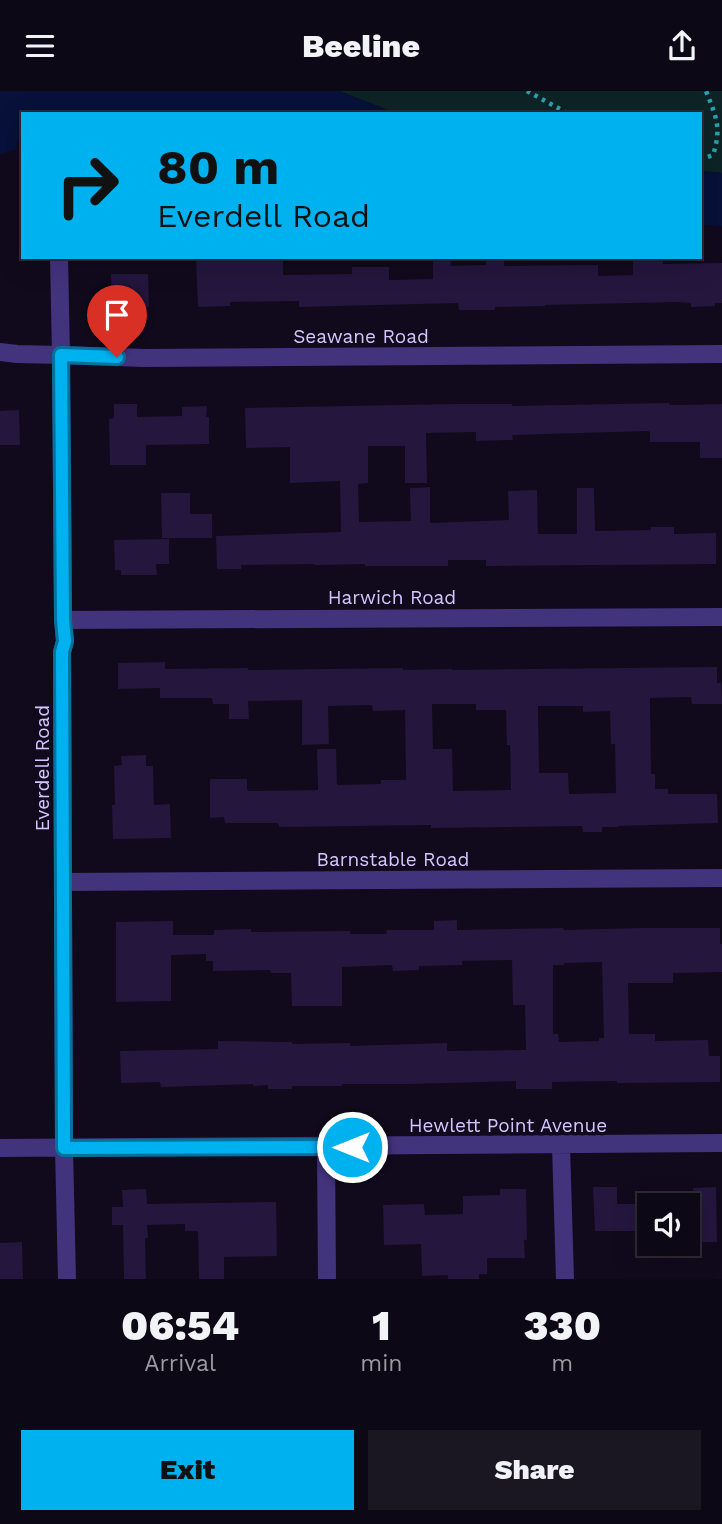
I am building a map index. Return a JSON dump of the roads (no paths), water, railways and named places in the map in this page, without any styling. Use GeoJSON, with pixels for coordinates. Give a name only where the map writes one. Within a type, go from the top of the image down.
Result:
{"type":"FeatureCollection","features":[{"type":"Feature","properties":{"kind":"street","name":"Everdell Road"},"geometry":{"type":"LineString","coordinates":[[59,259],[65,641],[62,652],[66,1279]]}},
{"type":"Feature","properties":{"kind":"street","name":"Seawane Road"},"geometry":{"type":"LineString","coordinates":[[0,352],[17,355],[158,358],[722,354]]}},
{"type":"Feature","properties":{"kind":"street","name":"Harwich Road"},"geometry":{"type":"LineString","coordinates":[[63,620],[722,617]]}},
{"type":"Feature","properties":{"kind":"street","name":"Barnstable Road"},"geometry":{"type":"LineString","coordinates":[[64,882],[722,878]]}},
{"type":"Feature","properties":{"kind":"street","name":"Hewlett Point Avenue"},"geometry":{"type":"LineString","coordinates":[[0,1148],[722,1143]]}},
{"type":"Feature","properties":{"kind":"street"},"geometry":{"type":"LineString","coordinates":[[561,1146],[565,1279]]}},
{"type":"Feature","properties":{"kind":"street"},"geometry":{"type":"LineString","coordinates":[[326,1147],[327,1279]]}}]}
